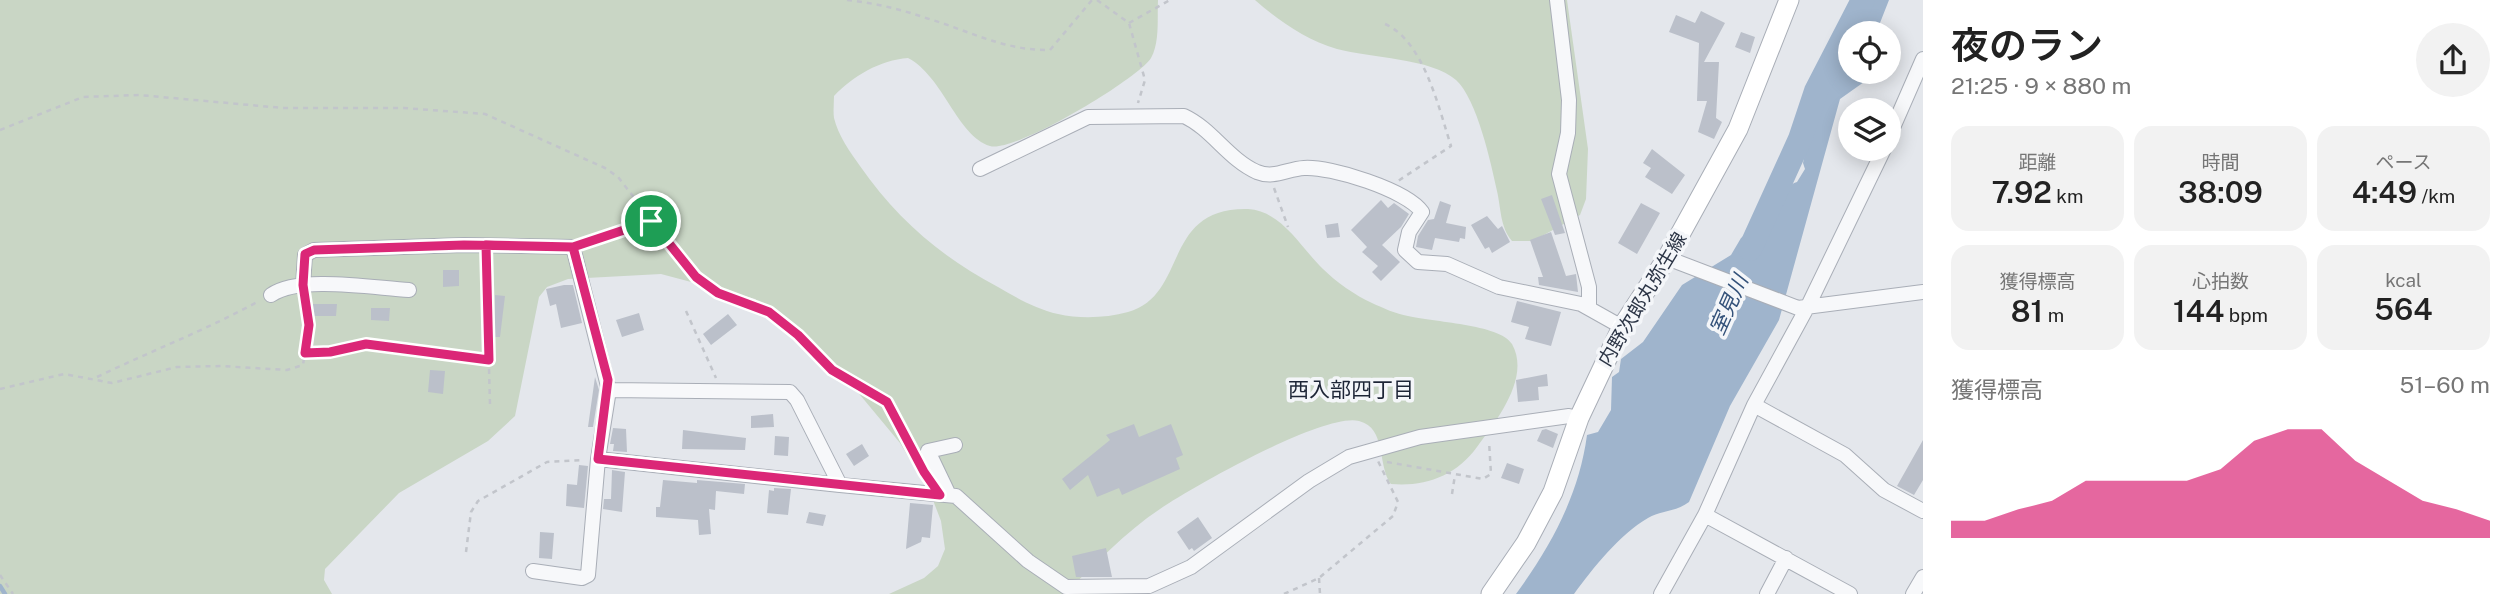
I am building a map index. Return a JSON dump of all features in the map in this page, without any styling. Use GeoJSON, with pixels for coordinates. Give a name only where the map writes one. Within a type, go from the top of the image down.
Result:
{"type":"FeatureCollection","features":[{"type":"Feature","properties":{"kind":"main road","name":"内野次郎丸弥生線"},"geometry":{"type":"LineString","coordinates":[[1490,594],[1526,543],[1553,492],[1578,418],[1622,327],[1672,260],[1738,129],[1789,0]]}},
{"type":"Feature","properties":{"kind":"street"},"geometry":{"type":"LineString","coordinates":[[1557,0],[1569,100],[1568,133],[1559,174],[1589,287],[1589,309]]}},
{"type":"Feature","properties":{"kind":"street"},"geometry":{"type":"LineString","coordinates":[[1901,109],[1923,59]]}},
{"type":"Feature","properties":{"kind":"street"},"geometry":{"type":"LineString","coordinates":[[980,169],[1088,117],[1184,116],[1194,120],[1239,161],[1257,172],[1272,176],[1303,168],[1329,169],[1392,192],[1418,205],[1422,212],[1409,232],[1405,250],[1408,256],[1418,261],[1447,264],[1499,287],[1560,299],[1589,309],[1622,327]]}},
{"type":"Feature","properties":{"kind":"street"},"geometry":{"type":"LineString","coordinates":[[1661,594],[1705,514],[1754,405],[1878,161]]}},
{"type":"Feature","properties":{"kind":"street"},"geometry":{"type":"LineString","coordinates":[[303,285],[305,254],[314,250],[486,245],[573,247],[610,390],[598,459],[588,575],[582,578],[533,571]]}},
{"type":"Feature","properties":{"kind":"street"},"geometry":{"type":"LineString","coordinates":[[1672,260],[1803,307],[1923,292]]}},
{"type":"Feature","properties":{"kind":"street"},"geometry":{"type":"LineString","coordinates":[[271,295],[280,289],[303,285],[409,290]]}},
{"type":"Feature","properties":{"kind":"street"},"geometry":{"type":"LineString","coordinates":[[610,390],[789,392],[797,400],[841,485]]}},
{"type":"Feature","properties":{"kind":"street"},"geometry":{"type":"LineString","coordinates":[[1754,405],[1845,455],[1884,490],[1923,510]]}},
{"type":"Feature","properties":{"kind":"street"},"geometry":{"type":"LineString","coordinates":[[598,459],[956,496],[1028,561],[1066,587],[1149,586],[1191,567],[1332,465],[1376,456],[1420,438],[1569,416],[1578,418]]}},
{"type":"Feature","properties":{"kind":"street"},"geometry":{"type":"LineString","coordinates":[[949,495],[928,451],[955,445]]}},
{"type":"Feature","properties":{"kind":"street"},"geometry":{"type":"LineString","coordinates":[[1705,514],[1850,594]]}},
{"type":"Feature","properties":{"kind":"street"},"geometry":{"type":"LineString","coordinates":[[1768,594],[1786,558]]}},
{"type":"Feature","properties":{"kind":"street"},"geometry":{"type":"LineString","coordinates":[[1913,594],[1923,576]]}},
{"type":"Feature","properties":{"kind":"path"},"geometry":{"type":"LineString","coordinates":[[847,0],[876,4],[926,18],[989,41],[1027,50],[1050,50],[1092,0]]}},
{"type":"Feature","properties":{"kind":"path"},"geometry":{"type":"LineString","coordinates":[[1097,0],[1129,23],[1145,80],[1135,116]]}},
{"type":"Feature","properties":{"kind":"path"},"geometry":{"type":"LineString","coordinates":[[1129,23],[1170,0]]}},
{"type":"Feature","properties":{"kind":"path"},"geometry":{"type":"LineString","coordinates":[[1385,24],[1396,29],[1429,76],[1451,146],[1402,175],[1392,192]]}},
{"type":"Feature","properties":{"kind":"path"},"geometry":{"type":"LineString","coordinates":[[0,130],[83,97],[139,95],[283,108],[404,108],[485,114],[605,168],[628,188],[696,277],[718,293],[769,312],[798,335],[832,370],[887,402],[919,464]]}},
{"type":"Feature","properties":{"kind":"path"},"geometry":{"type":"LineString","coordinates":[[1272,176],[1277,200],[1288,228]]}},
{"type":"Feature","properties":{"kind":"path"},"geometry":{"type":"LineString","coordinates":[[573,247],[651,221]]}},
{"type":"Feature","properties":{"kind":"path"},"geometry":{"type":"LineString","coordinates":[[486,245],[490,404]]}},
{"type":"Feature","properties":{"kind":"path"},"geometry":{"type":"LineString","coordinates":[[0,389],[64,374],[97,378],[112,383],[177,367],[221,366],[287,370],[303,365],[309,307],[303,285]]}},
{"type":"Feature","properties":{"kind":"path"},"geometry":{"type":"LineString","coordinates":[[97,378],[185,335],[217,324],[271,295]]}},
{"type":"Feature","properties":{"kind":"path"},"geometry":{"type":"LineString","coordinates":[[686,311],[722,392]]}},
{"type":"Feature","properties":{"kind":"path"},"geometry":{"type":"LineString","coordinates":[[305,353],[330,352],[366,344],[489,360]]}},
{"type":"Feature","properties":{"kind":"path"},"geometry":{"type":"LineString","coordinates":[[1376,456],[1483,479],[1491,474],[1487,428]]}},
{"type":"Feature","properties":{"kind":"path"},"geometry":{"type":"LineString","coordinates":[[1284,594],[1319,578],[1397,509],[1398,502],[1376,456]]}},
{"type":"Feature","properties":{"kind":"path"},"geometry":{"type":"LineString","coordinates":[[466,552],[471,512],[478,501],[547,462],[598,459]]}},
{"type":"Feature","properties":{"kind":"path"},"geometry":{"type":"LineString","coordinates":[[1452,494],[1455,475]]}},
{"type":"Feature","properties":{"kind":"path"},"geometry":{"type":"LineString","coordinates":[[0,575],[13,594]]}},
{"type":"Feature","properties":{"kind":"path"},"geometry":{"type":"LineString","coordinates":[[1319,578],[1320,594]]}},
{"type":"Feature","properties":{"kind":"green space"},"geometry":{"type":"Polygon","coordinates":[[[0,0],[1158,0],[1156,45],[1151,58],[1124,82],[1074,113],[1023,139],[990,146],[978,140],[968,131],[931,78],[908,58],[887,62],[868,70],[834,96],[834,118],[838,131],[848,149],[889,203],[939,250],[977,275],[1042,309],[1066,316],[1102,317],[1128,312],[1147,303],[1160,288],[1188,236],[1201,222],[1220,212],[1248,209],[1260,211],[1281,223],[1328,274],[1366,300],[1403,315],[1480,328],[1505,337],[1512,344],[1517,357],[1514,385],[1501,412],[1469,457],[1450,472],[1428,481],[1391,484],[1374,431],[1359,421],[1342,421],[1318,428],[1259,453],[1176,499],[1147,518],[1110,549],[1064,594],[889,594],[924,578],[938,566],[945,549],[941,521],[931,495],[900,443],[836,366],[755,299],[661,274],[568,279],[547,287],[539,297],[515,416],[488,441],[399,493],[325,569],[324,580],[332,594],[0,594],[0,0]]]}},
{"type":"Feature","properties":{"kind":"green space"},"geometry":{"type":"Polygon","coordinates":[[[1255,0],[1567,0],[1588,149],[1586,199],[1580,215],[1533,241],[1512,241],[1503,224],[1491,165],[1477,116],[1464,89],[1456,80],[1432,67],[1326,45],[1293,29],[1255,0]]]}},
{"type":"Feature","properties":{"kind":"water"},"geometry":{"type":"Polygon","coordinates":[[[1856,0],[1889,0],[1881,21],[1848,21],[1856,0]]]}},
{"type":"Feature","properties":{"kind":"water"},"geometry":{"type":"Polygon","coordinates":[[[1838,61],[1838,84],[1861,84],[1838,98],[1838,106],[1779,320],[1730,406],[1689,502],[1648,518],[1627,533],[1598,563],[1574,594],[1516,594],[1562,519],[1577,478],[1587,435],[1598,432],[1611,410],[1612,377],[1619,372],[1621,359],[1643,342],[1682,285],[1731,255],[1741,238],[1777,208],[1784,192],[1797,182],[1805,169],[1803,163],[1815,103],[1838,61]]]}},
{"type":"Feature","properties":{"kind":"building"},"geometry":{"type":"Polygon","coordinates":[[[1701,11],[1725,23],[1704,62],[1719,62],[1716,118],[1722,122],[1714,139],[1698,132],[1707,101],[1697,101],[1699,43],[1669,32],[1676,15],[1695,23],[1701,11]]]}},
{"type":"Feature","properties":{"kind":"building"},"geometry":{"type":"Polygon","coordinates":[[[1741,32],[1755,37],[1750,53],[1735,47],[1741,32]]]}},
{"type":"Feature","properties":{"kind":"building"},"geometry":{"type":"Polygon","coordinates":[[[1652,149],[1685,175],[1672,194],[1645,177],[1651,168],[1643,163],[1652,149]]]}},
{"type":"Feature","properties":{"kind":"building"},"geometry":{"type":"Polygon","coordinates":[[[1552,195],[1565,233],[1555,235],[1541,199],[1552,195]]]}},
{"type":"Feature","properties":{"kind":"building"},"geometry":{"type":"Polygon","coordinates":[[[1381,200],[1388,208],[1394,203],[1409,214],[1401,227],[1382,245],[1400,262],[1381,281],[1372,272],[1378,266],[1362,252],[1367,247],[1351,230],[1381,200]]]}},
{"type":"Feature","properties":{"kind":"building"},"geometry":{"type":"Polygon","coordinates":[[[1440,201],[1451,205],[1446,223],[1466,227],[1465,239],[1460,238],[1459,242],[1435,238],[1432,250],[1416,247],[1418,236],[1428,220],[1434,219],[1440,201]]]}},
{"type":"Feature","properties":{"kind":"building"},"geometry":{"type":"Polygon","coordinates":[[[1641,203],[1660,213],[1637,254],[1618,243],[1641,203]]]}},
{"type":"Feature","properties":{"kind":"building"},"geometry":{"type":"Polygon","coordinates":[[[1487,216],[1498,229],[1502,226],[1510,242],[1492,253],[1489,247],[1485,249],[1471,225],[1487,216]]]}},
{"type":"Feature","properties":{"kind":"building"},"geometry":{"type":"Polygon","coordinates":[[[1338,223],[1340,237],[1327,238],[1325,225],[1338,223]]]}},
{"type":"Feature","properties":{"kind":"building"},"geometry":{"type":"Polygon","coordinates":[[[1551,232],[1566,276],[1576,274],[1578,292],[1539,285],[1538,277],[1543,277],[1530,240],[1551,232]]]}},
{"type":"Feature","properties":{"kind":"building"},"geometry":{"type":"Polygon","coordinates":[[[443,270],[459,270],[459,286],[443,287],[443,270]]]}},
{"type":"Feature","properties":{"kind":"building"},"geometry":{"type":"Polygon","coordinates":[[[573,285],[582,323],[561,328],[556,304],[550,306],[546,289],[573,285]]]}},
{"type":"Feature","properties":{"kind":"building"},"geometry":{"type":"Polygon","coordinates":[[[495,295],[505,296],[500,337],[494,337],[495,295]]]}},
{"type":"Feature","properties":{"kind":"building"},"geometry":{"type":"Polygon","coordinates":[[[1517,301],[1561,312],[1551,346],[1525,339],[1529,327],[1511,322],[1517,301]]]}},
{"type":"Feature","properties":{"kind":"building"},"geometry":{"type":"Polygon","coordinates":[[[313,304],[337,304],[336,316],[313,316],[313,304]]]}},
{"type":"Feature","properties":{"kind":"building"},"geometry":{"type":"Polygon","coordinates":[[[371,308],[390,308],[389,321],[371,320],[371,308]]]}},
{"type":"Feature","properties":{"kind":"building"},"geometry":{"type":"Polygon","coordinates":[[[639,313],[644,330],[622,337],[616,320],[639,313]]]}},
{"type":"Feature","properties":{"kind":"building"},"geometry":{"type":"Polygon","coordinates":[[[728,314],[737,325],[711,345],[703,334],[728,314]]]}},
{"type":"Feature","properties":{"kind":"building"},"geometry":{"type":"Polygon","coordinates":[[[430,370],[445,371],[443,394],[428,392],[430,370]]]}},
{"type":"Feature","properties":{"kind":"building"},"geometry":{"type":"Polygon","coordinates":[[[1547,374],[1548,386],[1538,387],[1539,400],[1518,402],[1516,380],[1547,374]]]}},
{"type":"Feature","properties":{"kind":"building"},"geometry":{"type":"Polygon","coordinates":[[[595,377],[599,390],[593,427],[588,427],[595,377]]]}},
{"type":"Feature","properties":{"kind":"building"},"geometry":{"type":"Polygon","coordinates":[[[773,414],[774,427],[751,428],[751,416],[773,414]]]}},
{"type":"Feature","properties":{"kind":"building"},"geometry":{"type":"Polygon","coordinates":[[[1134,424],[1139,437],[1171,424],[1183,455],[1176,458],[1180,469],[1122,495],[1119,488],[1097,497],[1088,475],[1070,490],[1062,479],[1110,440],[1106,435],[1134,424]]]}},
{"type":"Feature","properties":{"kind":"building"},"geometry":{"type":"Polygon","coordinates":[[[613,428],[626,429],[627,452],[613,451],[614,444],[610,444],[613,428]]]}},
{"type":"Feature","properties":{"kind":"building"},"geometry":{"type":"Polygon","coordinates":[[[683,430],[746,438],[745,450],[682,449],[683,430]]]}},
{"type":"Feature","properties":{"kind":"building"},"geometry":{"type":"Polygon","coordinates":[[[1542,430],[1558,434],[1553,448],[1537,441],[1542,430]]]}},
{"type":"Feature","properties":{"kind":"building"},"geometry":{"type":"Polygon","coordinates":[[[775,436],[789,437],[788,456],[774,455],[775,436]]]}},
{"type":"Feature","properties":{"kind":"building"},"geometry":{"type":"Polygon","coordinates":[[[1923,440],[1923,480],[1914,495],[1897,486],[1923,440]]]}},
{"type":"Feature","properties":{"kind":"building"},"geometry":{"type":"Polygon","coordinates":[[[862,444],[869,456],[854,466],[846,454],[862,444]]]}},
{"type":"Feature","properties":{"kind":"building"},"geometry":{"type":"Polygon","coordinates":[[[1507,463],[1524,469],[1519,484],[1501,478],[1507,463]]]}},
{"type":"Feature","properties":{"kind":"building"},"geometry":{"type":"Polygon","coordinates":[[[579,465],[588,466],[584,508],[566,506],[567,484],[577,485],[579,465]]]}},
{"type":"Feature","properties":{"kind":"building"},"geometry":{"type":"Polygon","coordinates":[[[612,470],[625,472],[622,512],[603,509],[604,499],[611,499],[612,470]]]}},
{"type":"Feature","properties":{"kind":"building"},"geometry":{"type":"Polygon","coordinates":[[[663,480],[745,484],[744,494],[716,491],[715,510],[709,509],[711,534],[699,535],[698,520],[656,517],[663,480]]]}},
{"type":"Feature","properties":{"kind":"building"},"geometry":{"type":"Polygon","coordinates":[[[774,488],[791,489],[788,515],[767,513],[769,490],[774,491],[774,488]]]}},
{"type":"Feature","properties":{"kind":"building"},"geometry":{"type":"Polygon","coordinates":[[[910,503],[933,505],[930,538],[922,537],[921,542],[906,549],[910,503]]]}},
{"type":"Feature","properties":{"kind":"building"},"geometry":{"type":"Polygon","coordinates":[[[809,512],[826,515],[823,526],[806,523],[809,512]]]}},
{"type":"Feature","properties":{"kind":"building"},"geometry":{"type":"Polygon","coordinates":[[[1198,517],[1212,538],[1194,551],[1192,548],[1189,550],[1177,532],[1198,517]]]}},
{"type":"Feature","properties":{"kind":"building"},"geometry":{"type":"Polygon","coordinates":[[[540,532],[554,533],[552,559],[539,558],[540,532]]]}},
{"type":"Feature","properties":{"kind":"building"},"geometry":{"type":"Polygon","coordinates":[[[1106,548],[1112,577],[1076,577],[1072,556],[1106,548]]]}},
{"type":"Feature","properties":{"kind":"waterway","name":"室見川"},"geometry":{"type":"LineString","coordinates":[[1750,249],[1800,139],[1816,91],[1863,0]]}},
{"type":"Feature","properties":{"kind":"waterway"},"geometry":{"type":"LineString","coordinates":[[0,586],[5,594]]}},
{"type":"Feature","properties":{"kind":"district","name":"西入部四丁目"},"geometry":{"type":"Point","coordinates":[1351,390]}},
{"type":"Feature","properties":{"kind":"route"},"geometry":{"type":"LineString","coordinates":[[651,221],[573,247],[464,245],[314,250],[305,254],[303,262],[303,285],[309,307],[305,353],[330,352],[366,344],[489,360],[486,245],[573,247],[610,390],[598,459],[940,495],[924,472],[887,402],[832,370],[798,335],[769,312],[718,293],[696,277],[651,221]]}}]}
